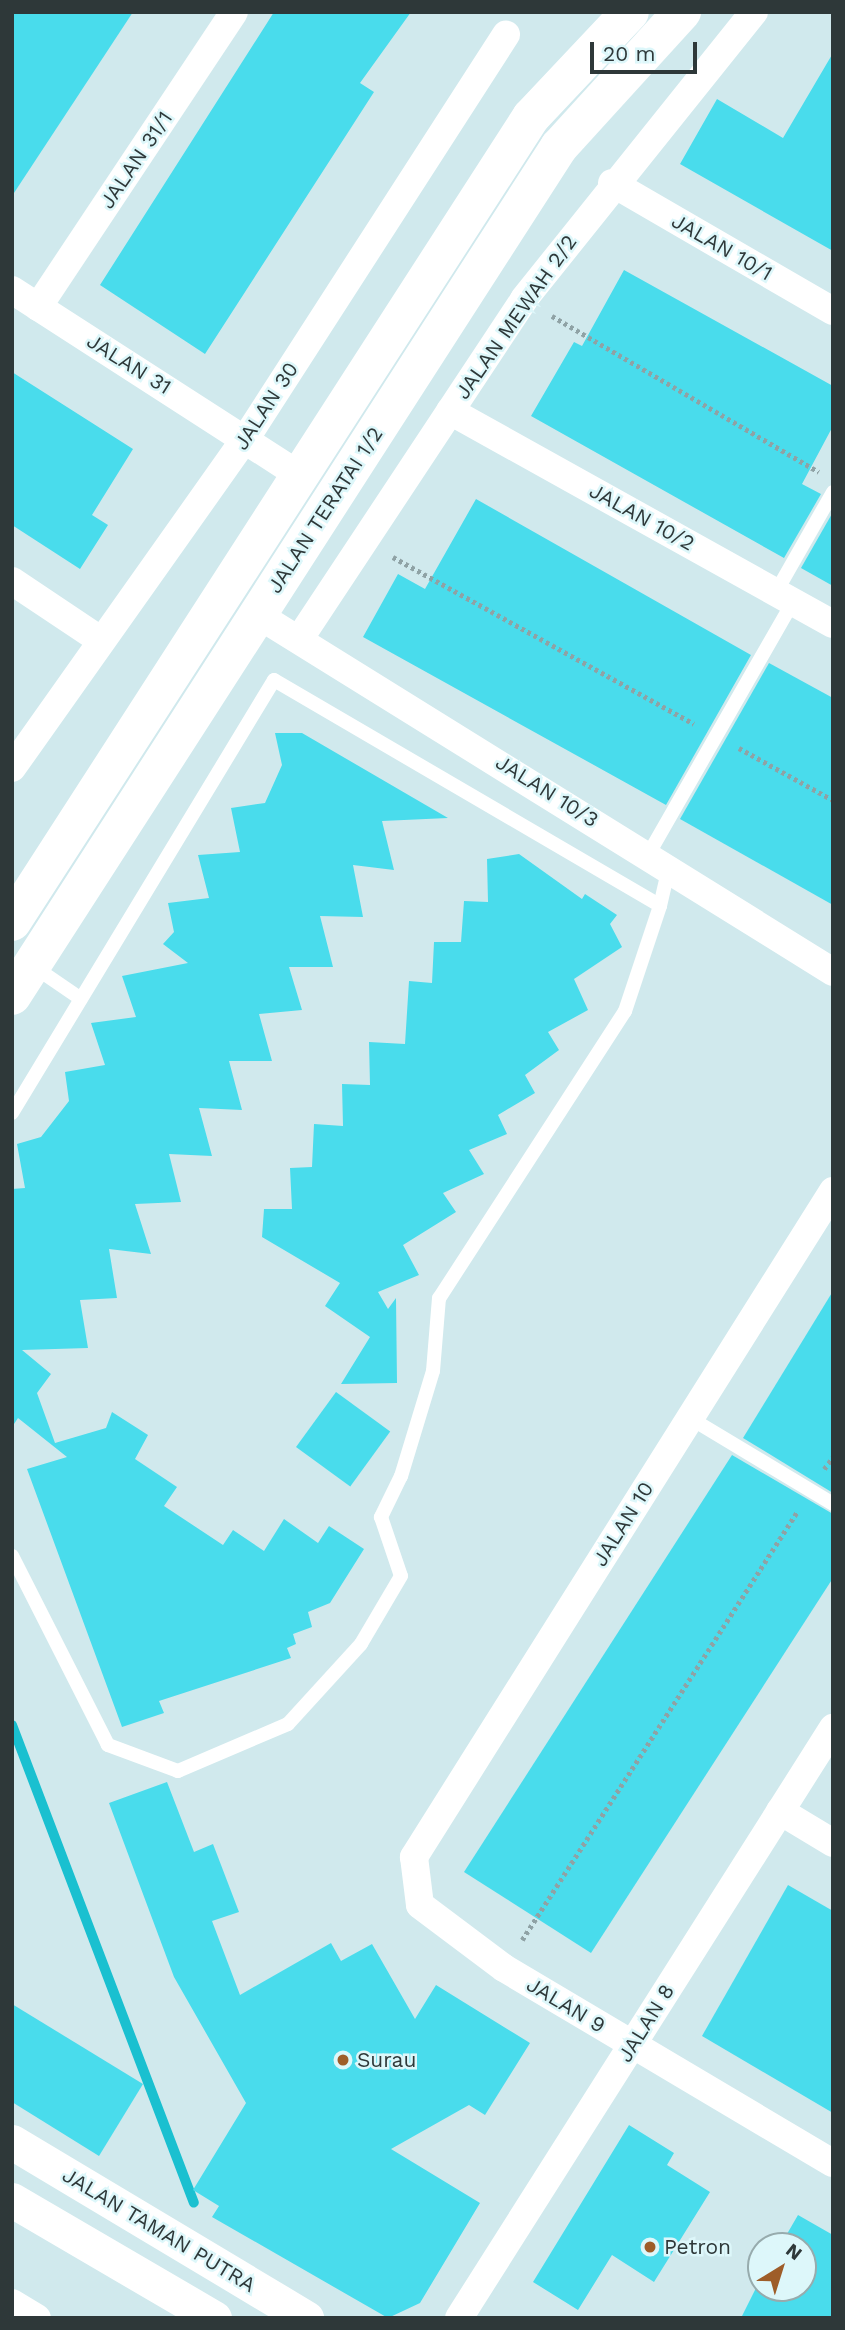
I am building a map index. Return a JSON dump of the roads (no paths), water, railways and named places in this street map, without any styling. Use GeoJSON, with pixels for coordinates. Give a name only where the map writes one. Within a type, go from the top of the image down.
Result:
{"type":"FeatureCollection","features":[{"type":"Feature","properties":{"kind":"main road","name":"JALAN TERATAI 1/2"},"geometry":{"type":"LineString","coordinates":[[12,922],[302,477],[531,117],[640,19]]}},
{"type":"Feature","properties":{"kind":"main road","name":"JALAN TERATAI 1/2"},"geometry":{"type":"LineString","coordinates":[[22,981],[640,19]]}},
{"type":"Feature","properties":{"kind":"street","name":"JALAN 31/1"},"geometry":{"type":"LineString","coordinates":[[38,307],[234,12]]}},
{"type":"Feature","properties":{"kind":"street","name":"JALAN MEWAH 2/2"},"geometry":{"type":"LineString","coordinates":[[300,638],[524,299],[612,183],[754,12]]}},
{"type":"Feature","properties":{"kind":"street","name":"JALAN 30"},"geometry":{"type":"LineString","coordinates":[[12,768],[100,639],[246,438],[506,34]]}},
{"type":"Feature","properties":{"kind":"street","name":"JALAN 10/1"},"geometry":{"type":"LineString","coordinates":[[612,183],[833,311]]}},
{"type":"Feature","properties":{"kind":"street","name":"JALAN 31"},"geometry":{"type":"LineString","coordinates":[[12,290],[246,438],[302,477]]}},
{"type":"Feature","properties":{"kind":"street","name":"JALAN 10/2"},"geometry":{"type":"LineString","coordinates":[[450,411],[833,624]]}},
{"type":"Feature","properties":{"kind":"street"},"geometry":{"type":"LineString","coordinates":[[12,581],[100,639]]}},
{"type":"Feature","properties":{"kind":"street","name":"JALAN 10/3"},"geometry":{"type":"LineString","coordinates":[[258,615],[300,638],[833,972]]}},
{"type":"Feature","properties":{"kind":"street","name":"JALAN 10"},"geometry":{"type":"LineString","coordinates":[[414,1857],[833,1191]]}},
{"type":"Feature","properties":{"kind":"street","name":"JALAN 8"},"geometry":{"type":"LineString","coordinates":[[464,2316],[632,2044],[833,1728]]}},
{"type":"Feature","properties":{"kind":"street"},"geometry":{"type":"LineString","coordinates":[[780,1811],[833,1843]]}},
{"type":"Feature","properties":{"kind":"street","name":"JALAN 9"},"geometry":{"type":"LineString","coordinates":[[414,1857],[421,1905],[504,1968],[833,2163]]}},
{"type":"Feature","properties":{"kind":"street","name":"JALAN TAMAN PUTRA"},"geometry":{"type":"LineString","coordinates":[[12,2142],[306,2318]]}},
{"type":"Feature","properties":{"kind":"street"},"geometry":{"type":"LineString","coordinates":[[12,2200],[214,2318]]}},
{"type":"Feature","properties":{"kind":"street"},"geometry":{"type":"LineString","coordinates":[[12,2303],[37,2318]]}},
{"type":"Feature","properties":{"kind":"lane"},"geometry":{"type":"LineString","coordinates":[[12,1556],[108,1745],[178,1771],[288,1724],[361,1644],[401,1576],[381,1517],[401,1476],[433,1371],[439,1298],[625,1011],[660,906],[659,862],[833,492]]}},
{"type":"Feature","properties":{"kind":"lane"},"geometry":{"type":"LineString","coordinates":[[12,1114],[274,680],[660,906]]}},
{"type":"Feature","properties":{"kind":"lane"},"geometry":{"type":"LineString","coordinates":[[22,981],[81,999]]}},
{"type":"Feature","properties":{"kind":"lane"},"geometry":{"type":"LineString","coordinates":[[690,1418],[833,1504]]}},
{"type":"Feature","properties":{"kind":"waterway"},"geometry":{"type":"LineString","coordinates":[[12,1725],[194,2203]]}},
{"type":"Feature","properties":{"kind":"place","name":"Surau"},"geometry":{"type":"Point","coordinates":[343,2060]}},
{"type":"Feature","properties":{"kind":"place","name":"Petron"},"geometry":{"type":"Point","coordinates":[650,2247]}}]}
